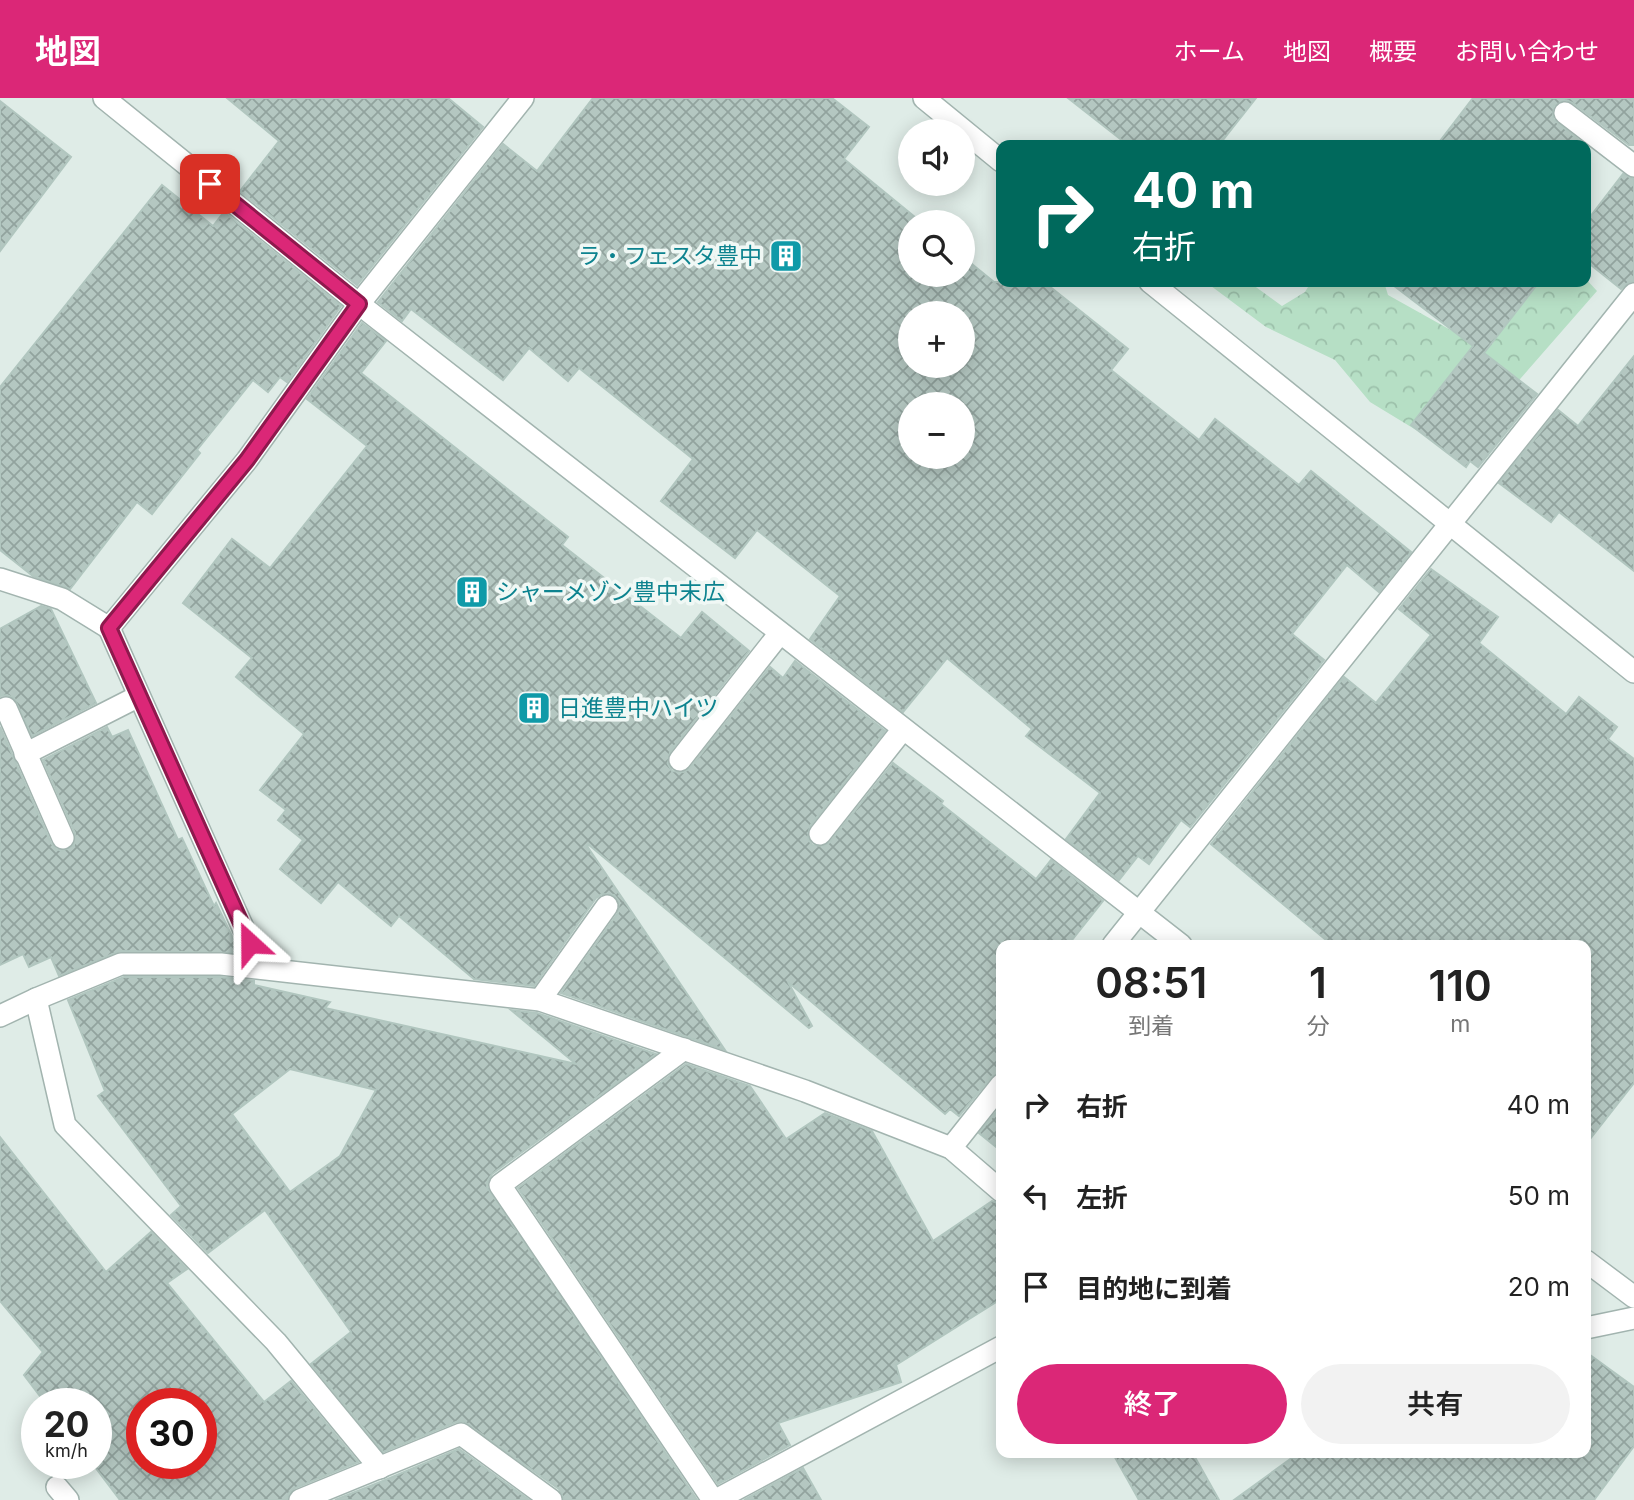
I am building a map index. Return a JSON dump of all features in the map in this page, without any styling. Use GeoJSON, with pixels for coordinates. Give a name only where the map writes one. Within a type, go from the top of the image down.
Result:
{"type":"FeatureCollection","features":[{"type":"Feature","properties":{"kind":"street"},"geometry":{"type":"LineString","coordinates":[[104,98],[359,304],[1174,940]]}},
{"type":"Feature","properties":{"kind":"street"},"geometry":{"type":"LineString","coordinates":[[109,628],[247,460],[359,304],[523,98]]}},
{"type":"Feature","properties":{"kind":"street"},"geometry":{"type":"LineString","coordinates":[[924,98],[996,157]]}},
{"type":"Feature","properties":{"kind":"street"},"geometry":{"type":"LineString","coordinates":[[1565,113],[1634,166]]}},
{"type":"Feature","properties":{"kind":"street"},"geometry":{"type":"LineString","coordinates":[[1156,287],[1634,672]]}},
{"type":"Feature","properties":{"kind":"street"},"geometry":{"type":"LineString","coordinates":[[1117,940],[1633,298]]}},
{"type":"Feature","properties":{"kind":"street"},"geometry":{"type":"LineString","coordinates":[[0,579],[62,599],[109,628],[261,968]]}},
{"type":"Feature","properties":{"kind":"street"},"geometry":{"type":"LineString","coordinates":[[680,760],[780,633]]}},
{"type":"Feature","properties":{"kind":"street"},"geometry":{"type":"LineString","coordinates":[[24,754],[139,696]]}},
{"type":"Feature","properties":{"kind":"street"},"geometry":{"type":"LineString","coordinates":[[6,708],[63,838]]}},
{"type":"Feature","properties":{"kind":"street"},"geometry":{"type":"LineString","coordinates":[[820,834],[903,729]]}},
{"type":"Feature","properties":{"kind":"street"},"geometry":{"type":"LineString","coordinates":[[540,1000],[607,906]]}},
{"type":"Feature","properties":{"kind":"street"},"geometry":{"type":"LineString","coordinates":[[0,1016],[121,964],[221,964],[540,1000],[804,1091],[951,1148],[996,1187]]}},
{"type":"Feature","properties":{"kind":"street"},"geometry":{"type":"LineString","coordinates":[[36,999],[65,1125],[276,1342],[380,1468]]}},
{"type":"Feature","properties":{"kind":"street"},"geometry":{"type":"LineString","coordinates":[[684,1049],[500,1185],[715,1500],[996,1350]]}},
{"type":"Feature","properties":{"kind":"street"},"geometry":{"type":"LineString","coordinates":[[951,1148],[996,1092]]}},
{"type":"Feature","properties":{"kind":"street"},"geometry":{"type":"LineString","coordinates":[[1591,1265],[1634,1297]]}},
{"type":"Feature","properties":{"kind":"street"},"geometry":{"type":"LineString","coordinates":[[1591,1327],[1634,1318]]}},
{"type":"Feature","properties":{"kind":"street"},"geometry":{"type":"LineString","coordinates":[[300,1500],[461,1434],[551,1500]]}},
{"type":"Feature","properties":{"kind":"green space"},"geometry":{"type":"Polygon","coordinates":[[[1591,284],[1597,291],[1514,386],[1472,440],[1421,433],[1370,402],[1335,360],[1266,327],[1212,287],[1256,287],[1282,306],[1305,292],[1308,287],[1386,287],[1388,295],[1465,338],[1492,344],[1530,288],[1591,287],[1591,284]]]}},
{"type":"Feature","properties":{"kind":"building"},"geometry":{"type":"Polygon","coordinates":[[[227,98],[448,98],[483,127],[357,285],[240,191],[279,141],[227,98]]]}},
{"type":"Feature","properties":{"kind":"building"},"geometry":{"type":"Polygon","coordinates":[[[593,98],[832,98],[869,127],[844,159],[906,210],[898,210],[898,287],[975,287],[975,267],[996,282],[996,287],[1050,287],[1128,349],[1111,370],[1199,440],[1215,419],[1299,485],[1311,471],[1411,552],[1379,592],[1347,565],[1292,634],[1324,660],[1190,827],[1181,820],[1149,864],[1138,856],[1119,880],[1066,839],[1100,793],[1026,736],[1032,729],[947,658],[903,712],[810,639],[840,596],[757,530],[735,558],[661,501],[693,459],[579,368],[568,381],[529,348],[503,380],[411,309],[402,321],[378,302],[503,144],[537,171],[593,98]]]}},
{"type":"Feature","properties":{"kind":"building"},"geometry":{"type":"Polygon","coordinates":[[[1068,98],[1256,98],[1223,140],[1122,140],[1068,98]]]}},
{"type":"Feature","properties":{"kind":"building"},"geometry":{"type":"Polygon","coordinates":[[[1473,98],[1634,98],[1634,145],[1629,145],[1566,100],[1554,106],[1553,119],[1579,140],[1441,140],[1473,98]]]}},
{"type":"Feature","properties":{"kind":"building"},"geometry":{"type":"Polygon","coordinates":[[[0,101],[71,157],[0,251],[0,101]]]}},
{"type":"Feature","properties":{"kind":"building"},"geometry":{"type":"Polygon","coordinates":[[[1623,174],[1634,179],[1634,281],[1621,289],[1591,265],[1591,216],[1623,174]]]}},
{"type":"Feature","properties":{"kind":"building"},"geometry":{"type":"Polygon","coordinates":[[[162,185],[213,226],[224,212],[341,306],[287,382],[280,377],[268,392],[253,380],[197,450],[200,453],[152,514],[137,502],[70,589],[33,576],[0,550],[0,387],[162,185]]]}},
{"type":"Feature","properties":{"kind":"building"},"geometry":{"type":"Polygon","coordinates":[[[1396,287],[1535,287],[1484,353],[1537,394],[1478,467],[1470,461],[1466,467],[1411,425],[1473,346],[1396,287]]]}},
{"type":"Feature","properties":{"kind":"building"},"geometry":{"type":"Polygon","coordinates":[[[362,323],[386,341],[361,373],[568,537],[562,545],[681,638],[702,612],[749,651],[670,752],[668,764],[672,771],[684,772],[690,768],[770,667],[783,678],[795,661],[885,731],[810,826],[808,838],[812,845],[824,846],[830,842],[893,763],[1036,879],[1051,860],[1103,901],[1072,940],[996,940],[996,1074],[959,1116],[950,1109],[945,1114],[788,982],[812,1026],[809,1028],[589,845],[587,846],[725,1050],[561,993],[618,913],[619,901],[614,895],[602,894],[596,898],[534,986],[474,979],[399,916],[391,926],[338,882],[321,903],[280,869],[303,840],[278,820],[286,810],[260,790],[304,734],[236,677],[252,658],[183,603],[232,539],[270,568],[367,446],[307,399],[362,323]]]}},
{"type":"Feature","properties":{"kind":"building"},"geometry":{"type":"Polygon","coordinates":[[[1634,356],[1634,571],[1559,512],[1551,522],[1499,483],[1558,410],[1578,426],[1634,356]]]}},
{"type":"Feature","properties":{"kind":"building"},"geometry":{"type":"Polygon","coordinates":[[[1431,569],[1498,617],[1479,643],[1566,714],[1579,697],[1617,727],[1608,739],[1634,759],[1634,1083],[1591,1138],[1591,940],[1326,940],[1211,844],[1344,677],[1376,703],[1431,635],[1399,609],[1431,569]]]}},
{"type":"Feature","properties":{"kind":"building"},"geometry":{"type":"Polygon","coordinates":[[[41,606],[51,609],[96,703],[32,736],[14,698],[0,696],[0,629],[41,606]]]}},
{"type":"Feature","properties":{"kind":"building"},"geometry":{"type":"Polygon","coordinates":[[[0,727],[51,843],[62,851],[74,845],[75,833],[43,760],[107,727],[112,737],[128,730],[178,840],[182,838],[240,953],[120,951],[59,976],[51,957],[29,967],[23,954],[0,965],[0,727]]]}},
{"type":"Feature","properties":{"kind":"building"},"geometry":{"type":"Polygon","coordinates":[[[124,977],[220,977],[254,981],[254,985],[330,1002],[325,1008],[576,1064],[511,1010],[537,1013],[656,1054],[492,1174],[487,1187],[697,1500],[564,1500],[559,1489],[463,1421],[383,1452],[311,1364],[351,1332],[265,1210],[208,1253],[171,1215],[181,1206],[98,1096],[105,1091],[68,1000],[124,977]],[[290,1069],[232,1114],[290,1192],[340,1156],[376,1090],[290,1069]]]}},
{"type":"Feature","properties":{"kind":"building"},"geometry":{"type":"Polygon","coordinates":[[[686,1064],[750,1086],[786,1139],[825,1113],[872,1131],[933,1241],[992,1201],[996,1202],[996,1302],[896,1365],[901,1382],[778,1423],[790,1445],[718,1484],[518,1188],[686,1064]]]}},
{"type":"Feature","properties":{"kind":"building"},"geometry":{"type":"Polygon","coordinates":[[[996,1112],[996,1147],[979,1133],[996,1112]]]}},
{"type":"Feature","properties":{"kind":"building"},"geometry":{"type":"Polygon","coordinates":[[[0,1137],[106,1272],[151,1232],[187,1269],[167,1283],[264,1402],[291,1381],[358,1462],[295,1488],[289,1493],[287,1500],[120,1500],[104,1479],[112,1479],[112,1388],[34,1388],[24,1375],[43,1352],[0,1301],[0,1137]]]}},
{"type":"Feature","properties":{"kind":"building"},"geometry":{"type":"Polygon","coordinates":[[[1591,1356],[1634,1387],[1634,1446],[1594,1500],[1234,1500],[1292,1458],[1591,1458],[1591,1356]]]}},
{"type":"Feature","properties":{"kind":"building"},"geometry":{"type":"Polygon","coordinates":[[[459,1449],[529,1500],[335,1500],[383,1481],[459,1449]]]}},
{"type":"Feature","properties":{"kind":"building"},"geometry":{"type":"Polygon","coordinates":[[[1115,1458],[1195,1458],[1219,1500],[1139,1500],[1115,1458]]]}},
{"type":"Feature","properties":{"kind":"building"},"geometry":{"type":"Polygon","coordinates":[[[803,1468],[821,1500],[744,1500],[803,1468]]]}},
{"type":"Feature","properties":{"kind":"place","name":"ラ・フェスタ豊中"},"geometry":{"type":"Point","coordinates":[786,256]}},
{"type":"Feature","properties":{"kind":"place","name":"シャーメゾン豊中末広"},"geometry":{"type":"Point","coordinates":[472,592]}},
{"type":"Feature","properties":{"kind":"place","name":"日進豊中ハイツ"},"geometry":{"type":"Point","coordinates":[534,708]}},
{"type":"Feature","properties":{"kind":"route"},"geometry":{"type":"LineString","coordinates":[[210,184],[359,304],[247,460],[109,628],[250,943]]}}]}
